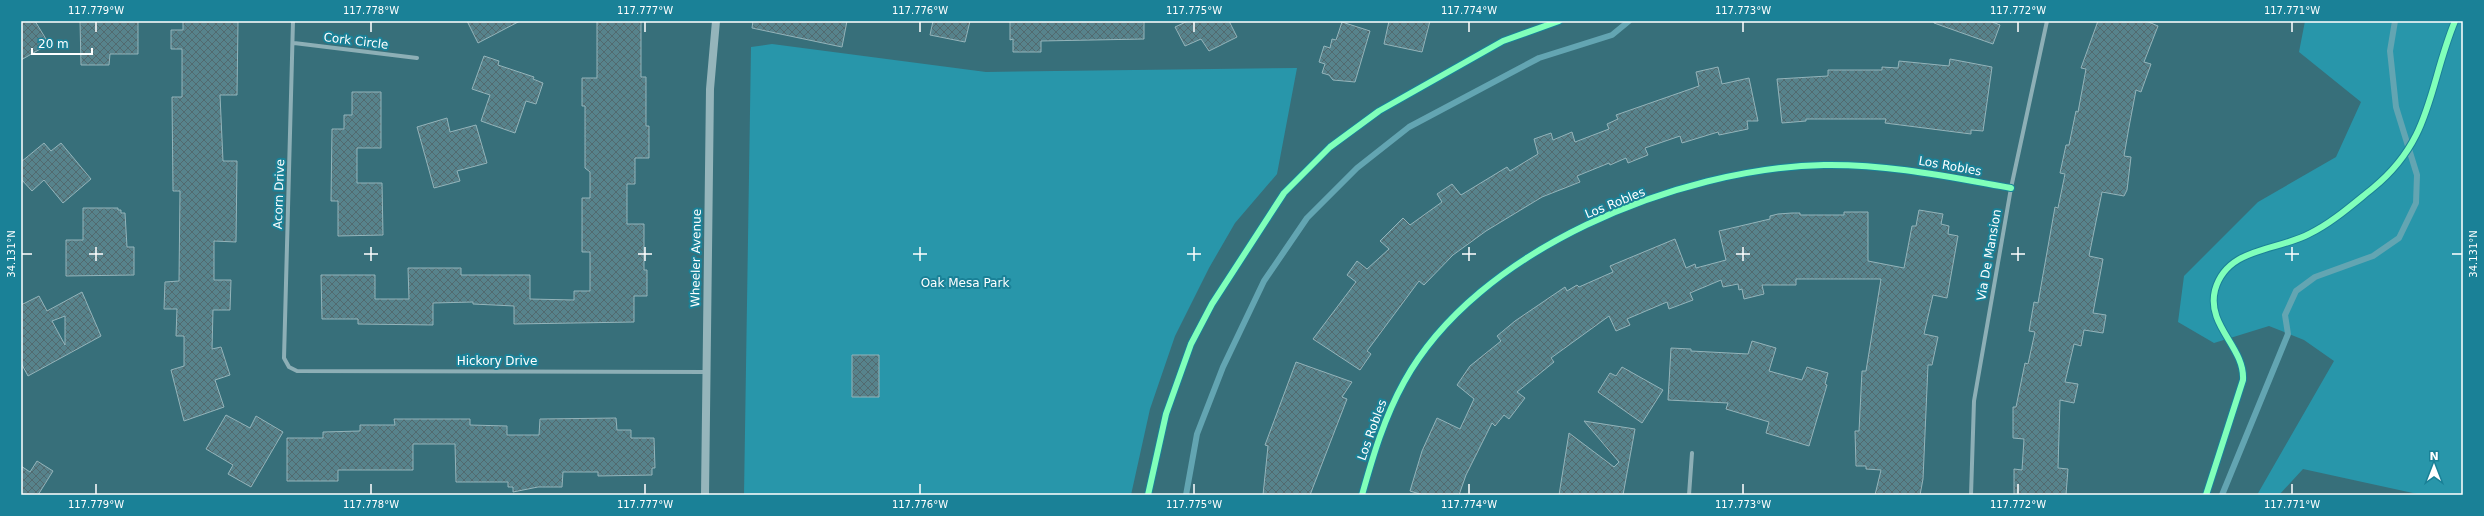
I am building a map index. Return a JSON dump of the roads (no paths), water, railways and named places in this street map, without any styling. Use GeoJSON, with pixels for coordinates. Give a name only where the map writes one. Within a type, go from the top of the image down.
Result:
{"type":"FeatureCollection","features":[{"type":"Feature","properties":{"kind":"main road","name":"Wheeler Avenue"},"geometry":{"type":"LineString","coordinates":[[705,495],[710,89],[716,21]]}},
{"type":"Feature","properties":{"kind":"street","name":"Acorn Drive"},"geometry":{"type":"LineString","coordinates":[[289,367],[284,358],[294,43],[292,21]]}},
{"type":"Feature","properties":{"kind":"street","name":"Via De Mansion"},"geometry":{"type":"LineString","coordinates":[[1971,495],[1974,401],[2011,188],[2047,21]]}},
{"type":"Feature","properties":{"kind":"street","name":"Cork Circle"},"geometry":{"type":"LineString","coordinates":[[294,43],[417,58]]}},
{"type":"Feature","properties":{"kind":"street","name":"Los Robles"},"geometry":{"type":"LineString","coordinates":[[1362,495],[1386,418],[1405,380],[1434,339],[1476,295],[1512,267],[1554,241],[1616,213],[1676,191],[1734,175],[1792,167],[1858,166],[1907,169],[2011,188]]}},
{"type":"Feature","properties":{"kind":"street","name":"Hickory Drive"},"geometry":{"type":"LineString","coordinates":[[289,367],[297,371],[707,372]]}},
{"type":"Feature","properties":{"kind":"street"},"geometry":{"type":"LineString","coordinates":[[1689,495],[1692,453]]}},
{"type":"Feature","properties":{"kind":"waterway"},"geometry":{"type":"LineString","coordinates":[[1186,495],[1197,434],[1223,367],[1264,281],[1307,218],[1357,168],[1409,127],[1539,58],[1612,35],[1629,21]]}},
{"type":"Feature","properties":{"kind":"waterway"},"geometry":{"type":"LineString","coordinates":[[2222,495],[2288,334],[2285,315],[2296,291],[2315,277],[2373,256],[2399,238],[2416,203],[2417,175],[2396,107],[2390,51],[2395,21]]}},
{"type":"Feature","properties":{"kind":"park label","name":"Oak Mesa Park"},"geometry":{"type":"Point","coordinates":[965,283]}}]}
